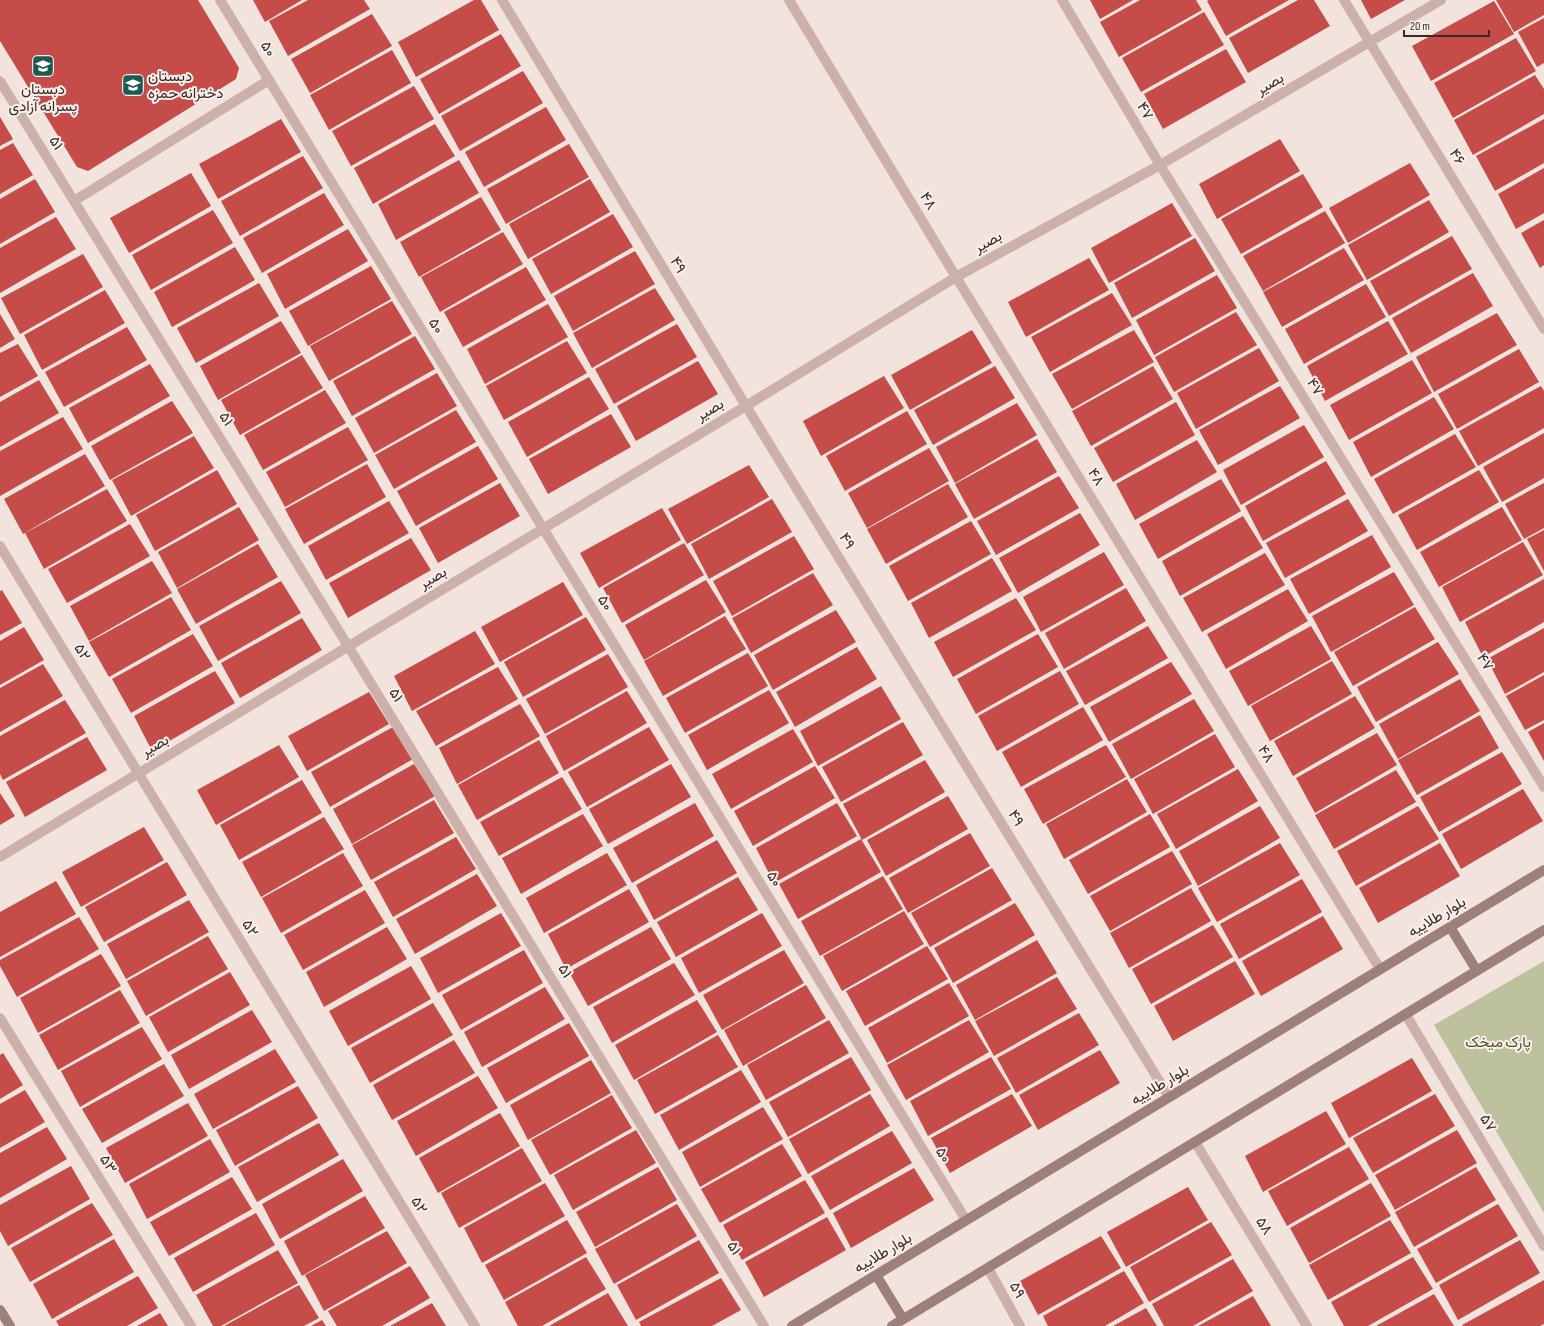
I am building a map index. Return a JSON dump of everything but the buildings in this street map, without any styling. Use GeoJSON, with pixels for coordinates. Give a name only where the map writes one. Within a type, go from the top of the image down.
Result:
{"type":"FeatureCollection","features":[{"type":"Feature","properties":{"kind":"main road","name":"بلوار طلاییه"},"geometry":{"type":"LineString","coordinates":[[792,1326],[1544,870]]}},
{"type":"Feature","properties":{"kind":"main road"},"geometry":{"type":"LineString","coordinates":[[1450,927],[1477,971]]}},
{"type":"Feature","properties":{"kind":"main road"},"geometry":{"type":"LineString","coordinates":[[892,1326],[1544,930]]}},
{"type":"Feature","properties":{"kind":"main road"},"geometry":{"type":"LineString","coordinates":[[876,1275],[903,1319]]}},
{"type":"Feature","properties":{"kind":"main road"},"geometry":{"type":"LineString","coordinates":[[0,1310],[10,1326]]}},
{"type":"Feature","properties":{"kind":"street","name":"۵۰"},"geometry":{"type":"LineString","coordinates":[[220,0],[542,529],[966,1220]]}},
{"type":"Feature","properties":{"kind":"street","name":"۴۹"},"geometry":{"type":"LineString","coordinates":[[502,0],[746,406],[1169,1097]]}},
{"type":"Feature","properties":{"kind":"street","name":"۴۸"},"geometry":{"type":"LineString","coordinates":[[789,0],[956,277],[1380,969]]}},
{"type":"Feature","properties":{"kind":"street","name":"۴۷"},"geometry":{"type":"LineString","coordinates":[[1062,0],[1160,165],[1544,788]]}},
{"type":"Feature","properties":{"kind":"street","name":"۴۶"},"geometry":{"type":"LineString","coordinates":[[1344,0],[1544,329]]}},
{"type":"Feature","properties":{"kind":"street","name":"بصیر"},"geometry":{"type":"LineString","coordinates":[[0,857],[746,406],[956,277],[1160,165],[1441,0]]}},
{"type":"Feature","properties":{"kind":"street"},"geometry":{"type":"LineString","coordinates":[[74,201],[269,80]]}},
{"type":"Feature","properties":{"kind":"street","name":"۵۱"},"geometry":{"type":"LineString","coordinates":[[0,81],[764,1326]]}},
{"type":"Feature","properties":{"kind":"street","name":"۵۲"},"geometry":{"type":"LineString","coordinates":[[0,546],[475,1326]]}},
{"type":"Feature","properties":{"kind":"street","name":"۵۷"},"geometry":{"type":"LineString","coordinates":[[1406,1015],[1544,1244]]}},
{"type":"Feature","properties":{"kind":"street","name":"۵۳"},"geometry":{"type":"LineString","coordinates":[[0,1018],[191,1326]]}},
{"type":"Feature","properties":{"kind":"street","name":"۵۸"},"geometry":{"type":"LineString","coordinates":[[1195,1142],[1307,1326]]}},
{"type":"Feature","properties":{"kind":"street","name":"۵۹"},"geometry":{"type":"LineString","coordinates":[[988,1268],[1020,1326]]}},
{"type":"Feature","properties":{"kind":"green space","name":"پارک میخک"},"geometry":{"type":"Polygon","coordinates":[[[1544,961],[1544,1213],[1434,1025],[1544,961]]]}},
{"type":"Feature","properties":{"kind":"place","name":"دبستان پسرانه آزادی"},"geometry":{"type":"Point","coordinates":[43,66]}},
{"type":"Feature","properties":{"kind":"place","name":"دبستان دخترانه حمزه"},"geometry":{"type":"Point","coordinates":[133,85]}}]}
